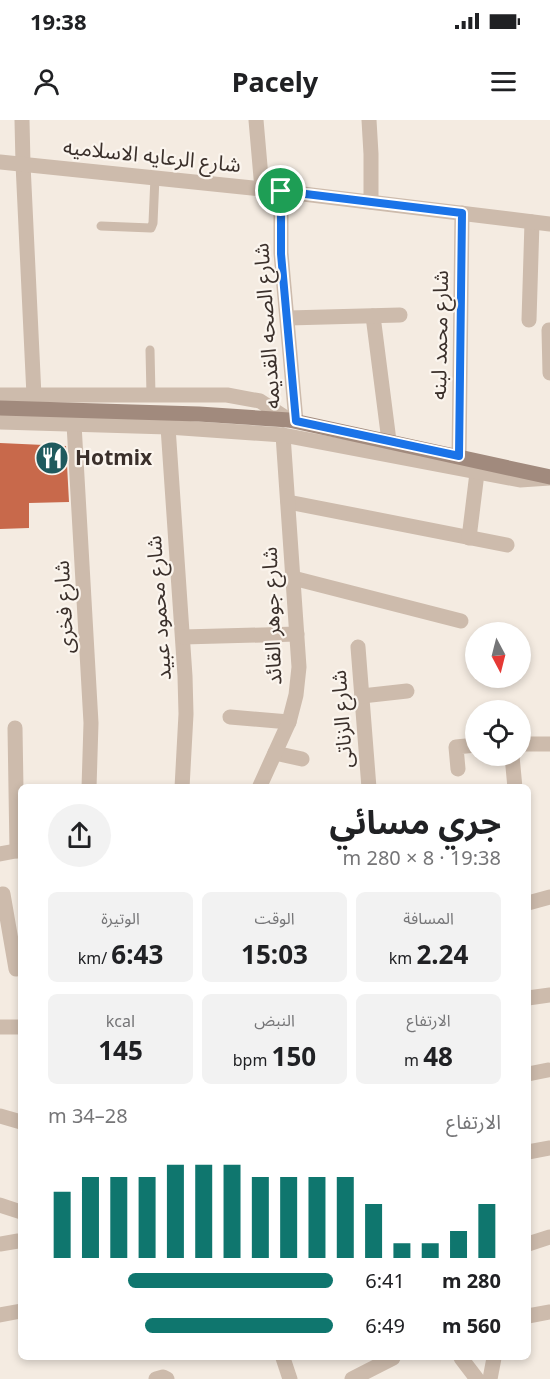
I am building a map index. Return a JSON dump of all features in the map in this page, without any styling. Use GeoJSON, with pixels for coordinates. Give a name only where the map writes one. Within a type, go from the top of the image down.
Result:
{"type":"FeatureCollection","features":[{"type":"Feature","properties":{"kind":"main road"},"geometry":{"type":"LineString","coordinates":[[0,408],[75,417],[200,414],[293,421],[550,477]]}},
{"type":"Feature","properties":{"kind":"street"},"geometry":{"type":"LineString","coordinates":[[22,120],[34,396]]}},
{"type":"Feature","properties":{"kind":"street"},"geometry":{"type":"LineString","coordinates":[[256,120],[262,189]]}},
{"type":"Feature","properties":{"kind":"street"},"geometry":{"type":"LineString","coordinates":[[369,120],[371,202]]}},
{"type":"Feature","properties":{"kind":"street","name":"شارع الرعايه الاسلاميه"},"geometry":{"type":"LineString","coordinates":[[0,162],[281,191],[550,224]]}},
{"type":"Feature","properties":{"kind":"street","name":"شارع الصحه القديمه"},"geometry":{"type":"LineString","coordinates":[[281,191],[281,254],[288,318],[293,421]]}},
{"type":"Feature","properties":{"kind":"street","name":"شارع محمد لبنه"},"geometry":{"type":"LineString","coordinates":[[459,456],[462,213]]}},
{"type":"Feature","properties":{"kind":"street"},"geometry":{"type":"LineString","coordinates":[[529,320],[532,222]]}},
{"type":"Feature","properties":{"kind":"street"},"geometry":{"type":"LineString","coordinates":[[288,318],[400,315]]}},
{"type":"Feature","properties":{"kind":"street"},"geometry":{"type":"LineString","coordinates":[[373,316],[389,441]]}},
{"type":"Feature","properties":{"kind":"street"},"geometry":{"type":"LineString","coordinates":[[549,330],[550,373]]}},
{"type":"Feature","properties":{"kind":"street"},"geometry":{"type":"LineString","coordinates":[[0,395],[227,395],[260,401],[293,421]]}},
{"type":"Feature","properties":{"kind":"street"},"geometry":{"type":"LineString","coordinates":[[0,422],[75,417],[168,427],[283,435],[520,480],[550,477]]}},
{"type":"Feature","properties":{"kind":"street","name":"شارع فخرى"},"geometry":{"type":"LineString","coordinates":[[75,417],[91,723],[89,784]]}},
{"type":"Feature","properties":{"kind":"street","name":"شارع محمود عبيد"},"geometry":{"type":"LineString","coordinates":[[168,427],[183,637],[186,714],[182,784]]}},
{"type":"Feature","properties":{"kind":"street","name":"شارع جوهر القائد"},"geometry":{"type":"LineString","coordinates":[[261,784],[289,722],[298,676],[283,435]]}},
{"type":"Feature","properties":{"kind":"street"},"geometry":{"type":"LineString","coordinates":[[469,538],[477,472]]}},
{"type":"Feature","properties":{"kind":"street"},"geometry":{"type":"LineString","coordinates":[[288,502],[507,545]]}},
{"type":"Feature","properties":{"kind":"street"},"geometry":{"type":"LineString","coordinates":[[293,578],[462,621]]}},
{"type":"Feature","properties":{"kind":"street"},"geometry":{"type":"LineString","coordinates":[[183,637],[297,634]]}},
{"type":"Feature","properties":{"kind":"street","name":"شارع الزناتى"},"geometry":{"type":"LineString","coordinates":[[358,647],[369,784]]}},
{"type":"Feature","properties":{"kind":"street"},"geometry":{"type":"LineString","coordinates":[[362,696],[407,691]]}},
{"type":"Feature","properties":{"kind":"street"},"geometry":{"type":"LineString","coordinates":[[230,717],[289,722]]}},
{"type":"Feature","properties":{"kind":"street"},"geometry":{"type":"LineString","coordinates":[[15,728],[18,820]]}},
{"type":"Feature","properties":{"kind":"street"},"geometry":{"type":"LineString","coordinates":[[531,744],[550,744]]}},
{"type":"Feature","properties":{"kind":"street"},"geometry":{"type":"LineString","coordinates":[[458,769],[456,747],[465,746]]}},
{"type":"Feature","properties":{"kind":"street"},"geometry":{"type":"LineString","coordinates":[[275,753],[302,759]]}},
{"type":"Feature","properties":{"kind":"street"},"geometry":{"type":"LineString","coordinates":[[513,766],[515,784]]}},
{"type":"Feature","properties":{"kind":"street"},"geometry":{"type":"LineString","coordinates":[[0,854],[18,850]]}},
{"type":"Feature","properties":{"kind":"street"},"geometry":{"type":"LineString","coordinates":[[3,894],[13,969]]}},
{"type":"Feature","properties":{"kind":"street"},"geometry":{"type":"LineString","coordinates":[[531,902],[550,897]]}},
{"type":"Feature","properties":{"kind":"street"},"geometry":{"type":"LineString","coordinates":[[531,998],[550,995]]}},
{"type":"Feature","properties":{"kind":"street"},"geometry":{"type":"LineString","coordinates":[[0,1027],[18,1027]]}},
{"type":"Feature","properties":{"kind":"street"},"geometry":{"type":"LineString","coordinates":[[531,1073],[548,1070]]}},
{"type":"Feature","properties":{"kind":"street"},"geometry":{"type":"LineString","coordinates":[[0,1116],[18,1121]]}},
{"type":"Feature","properties":{"kind":"street"},"geometry":{"type":"LineString","coordinates":[[531,1151],[550,1148]]}},
{"type":"Feature","properties":{"kind":"street"},"geometry":{"type":"LineString","coordinates":[[0,1205],[18,1211]]}},
{"type":"Feature","properties":{"kind":"street"},"geometry":{"type":"LineString","coordinates":[[531,1243],[550,1237]]}},
{"type":"Feature","properties":{"kind":"street"},"geometry":{"type":"LineString","coordinates":[[0,1244],[18,1242]]}},
{"type":"Feature","properties":{"kind":"street"},"geometry":{"type":"LineString","coordinates":[[0,1315],[18,1312]]}},
{"type":"Feature","properties":{"kind":"street"},"geometry":{"type":"LineString","coordinates":[[531,1315],[550,1312]]}},
{"type":"Feature","properties":{"kind":"street"},"geometry":{"type":"LineString","coordinates":[[284,1360],[290,1379]]}},
{"type":"Feature","properties":{"kind":"street"},"geometry":{"type":"LineString","coordinates":[[352,1379],[389,1360]]}},
{"type":"Feature","properties":{"kind":"street"},"geometry":{"type":"LineString","coordinates":[[463,1360],[477,1379]]}},
{"type":"Feature","properties":{"kind":"street"},"geometry":{"type":"LineString","coordinates":[[490,1379],[494,1360]]}},
{"type":"Feature","properties":{"kind":"street"},"geometry":{"type":"LineString","coordinates":[[156,1379],[163,1377],[167,1379]]}},
{"type":"Feature","properties":{"kind":"lane"},"geometry":{"type":"LineString","coordinates":[[102,226],[151,228],[153,226],[155,177]]}},
{"type":"Feature","properties":{"kind":"lane"},"geometry":{"type":"LineString","coordinates":[[150,350],[151,395]]}},
{"type":"Feature","properties":{"kind":"building"},"geometry":{"type":"Polygon","coordinates":[[[0,443],[66,446],[69,502],[29,503],[29,528],[0,529],[0,443]]]}},
{"type":"Feature","properties":{"kind":"place","name":"Hotmix"},"geometry":{"type":"Point","coordinates":[52,458]}},
{"type":"Feature","properties":{"kind":"route"},"geometry":{"type":"LineString","coordinates":[[281,191],[462,213],[459,456],[296,421],[281,254],[281,191]]}}]}
